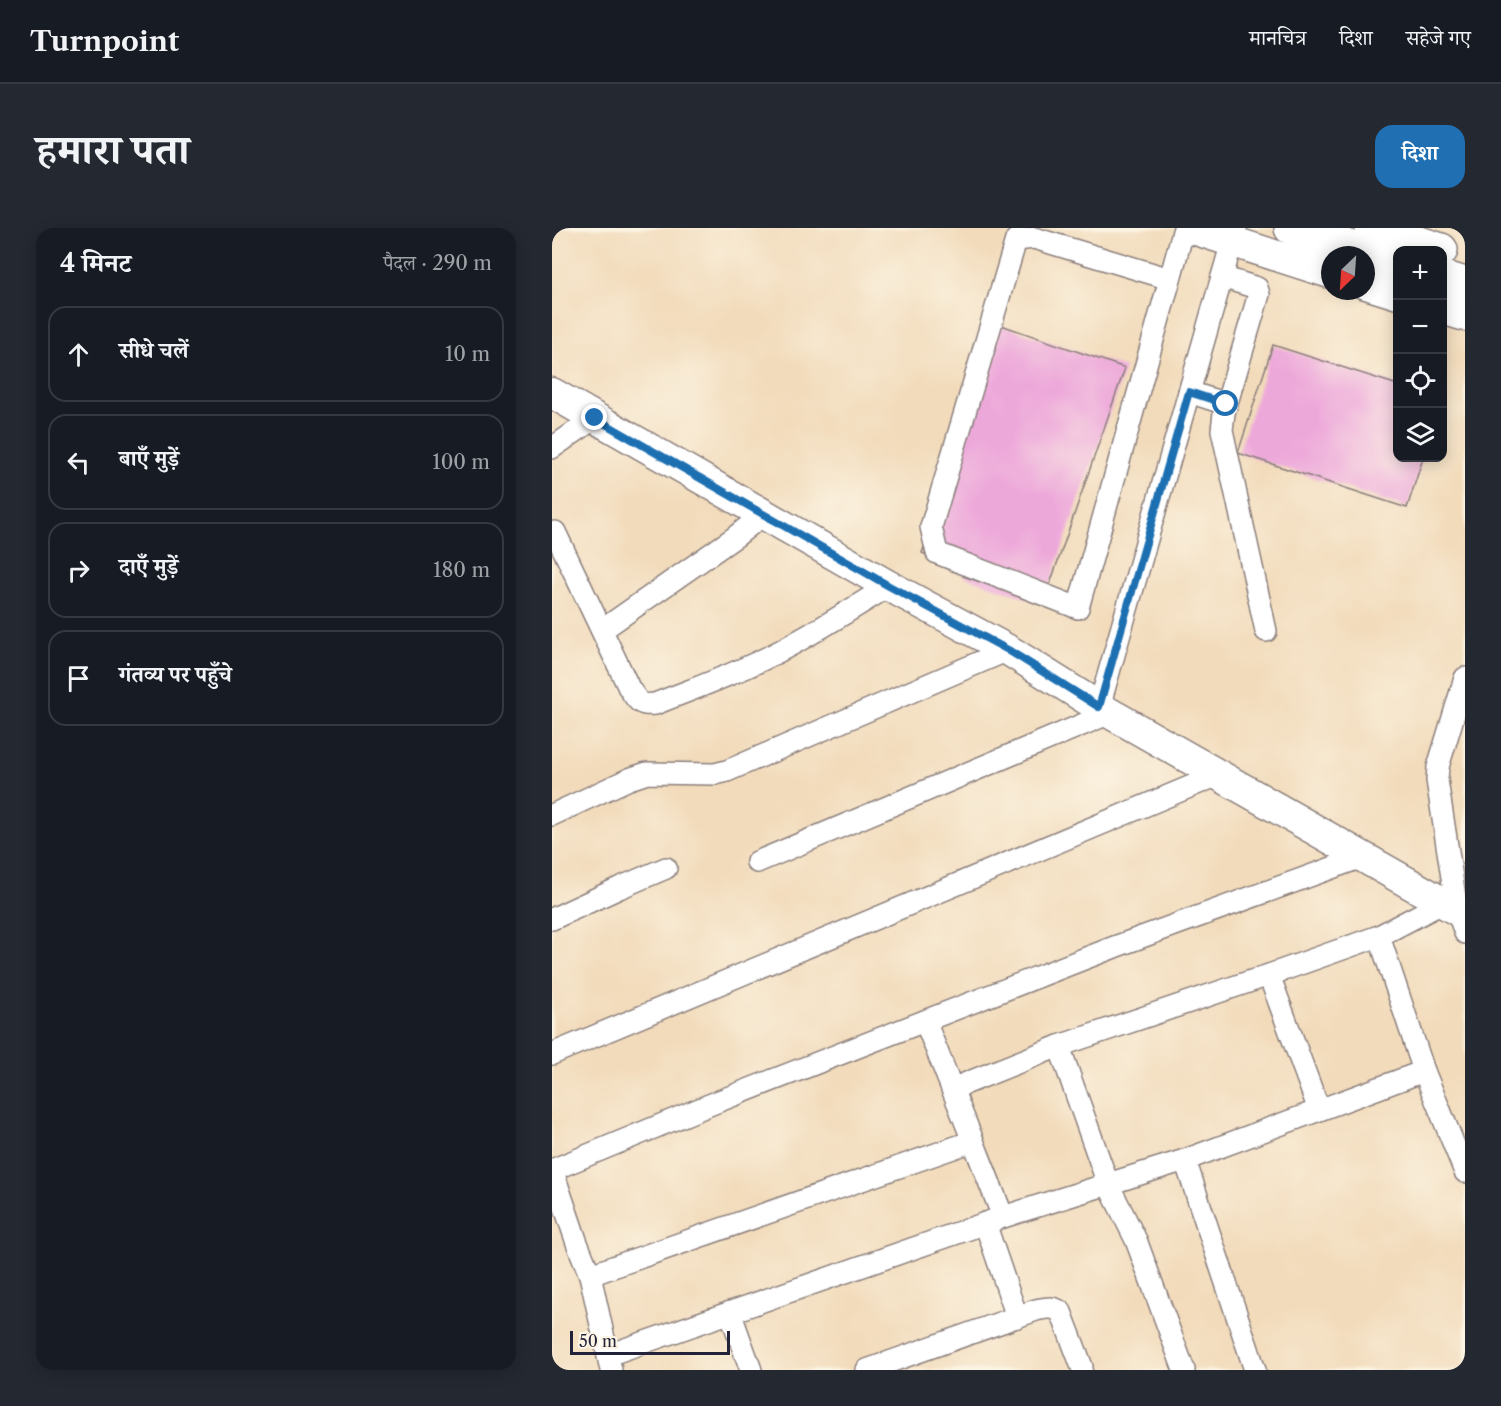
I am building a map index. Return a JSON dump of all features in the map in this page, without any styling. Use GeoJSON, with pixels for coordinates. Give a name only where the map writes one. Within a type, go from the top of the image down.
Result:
{"type":"FeatureCollection","features":[{"type":"Feature","properties":{"kind":"main road"},"geometry":{"type":"LineString","coordinates":[[1291,228],[1393,260]]}},
{"type":"Feature","properties":{"kind":"main road"},"geometry":{"type":"LineString","coordinates":[[1372,228],[1428,246]]}},
{"type":"Feature","properties":{"kind":"main road"},"geometry":{"type":"LineString","coordinates":[[1447,252],[1465,258]]}},
{"type":"Feature","properties":{"kind":"main road"},"geometry":{"type":"LineString","coordinates":[[1447,278],[1465,284]]}},
{"type":"Feature","properties":{"kind":"street"},"geometry":{"type":"LineString","coordinates":[[1170,279],[1034,238],[1016,240],[931,527],[937,553],[1078,608],[1170,279],[1184,228]]}},
{"type":"Feature","properties":{"kind":"street"},"geometry":{"type":"LineString","coordinates":[[1190,228],[1234,235],[1321,269]]}},
{"type":"Feature","properties":{"kind":"street"},"geometry":{"type":"LineString","coordinates":[[1442,246],[1444,228]]}},
{"type":"Feature","properties":{"kind":"street"},"geometry":{"type":"LineString","coordinates":[[1105,710],[1189,392],[1234,235]]}},
{"type":"Feature","properties":{"kind":"street"},"geometry":{"type":"LineString","coordinates":[[1222,277],[1257,288],[1259,294],[1226,404],[1222,430],[1266,631]]}},
{"type":"Feature","properties":{"kind":"street"},"geometry":{"type":"LineString","coordinates":[[1375,287],[1393,292]]}},
{"type":"Feature","properties":{"kind":"street"},"geometry":{"type":"LineString","coordinates":[[1447,310],[1465,316]]}},
{"type":"Feature","properties":{"kind":"street"},"geometry":{"type":"LineString","coordinates":[[1189,392],[1226,404]]}},
{"type":"Feature","properties":{"kind":"street"},"geometry":{"type":"LineString","coordinates":[[552,393],[889,586],[1008,650],[1105,710],[1362,857],[1458,915]]}},
{"type":"Feature","properties":{"kind":"street"},"geometry":{"type":"LineString","coordinates":[[552,448],[595,418]]}},
{"type":"Feature","properties":{"kind":"street"},"geometry":{"type":"LineString","coordinates":[[602,630],[735,537],[764,514]]}},
{"type":"Feature","properties":{"kind":"street"},"geometry":{"type":"LineString","coordinates":[[555,532],[629,688],[645,705],[655,704],[774,654],[889,586]]}},
{"type":"Feature","properties":{"kind":"street"},"geometry":{"type":"LineString","coordinates":[[552,815],[647,773],[715,774],[728,771],[1008,650]]}},
{"type":"Feature","properties":{"kind":"street"},"geometry":{"type":"LineString","coordinates":[[1458,915],[1437,780],[1438,767],[1465,678]]}},
{"type":"Feature","properties":{"kind":"street"},"geometry":{"type":"LineString","coordinates":[[757,862],[1105,710]]}},
{"type":"Feature","properties":{"kind":"street"},"geometry":{"type":"LineString","coordinates":[[552,1054],[1218,774]]}},
{"type":"Feature","properties":{"kind":"street"},"geometry":{"type":"LineString","coordinates":[[1362,857],[1116,946],[552,1169],[590,1275],[610,1362],[730,1312],[994,1220],[1185,1160],[1424,1071]]}},
{"type":"Feature","properties":{"kind":"street"},"geometry":{"type":"LineString","coordinates":[[552,919],[666,868]]}},
{"type":"Feature","properties":{"kind":"street"},"geometry":{"type":"LineString","coordinates":[[952,1089],[1059,1046],[1379,936],[1458,915]]}},
{"type":"Feature","properties":{"kind":"street"},"geometry":{"type":"LineString","coordinates":[[1379,936],[1424,1071],[1465,1172]]}},
{"type":"Feature","properties":{"kind":"street"},"geometry":{"type":"LineString","coordinates":[[1269,975],[1319,1110]]}},
{"type":"Feature","properties":{"kind":"street"},"geometry":{"type":"LineString","coordinates":[[925,1021],[973,1141],[1017,1317]]}},
{"type":"Feature","properties":{"kind":"street"},"geometry":{"type":"LineString","coordinates":[[1059,1046],[1108,1184],[1136,1240],[1184,1370]]}},
{"type":"Feature","properties":{"kind":"street"},"geometry":{"type":"LineString","coordinates":[[590,1275],[973,1141]]}},
{"type":"Feature","properties":{"kind":"street"},"geometry":{"type":"LineString","coordinates":[[1185,1160],[1255,1370]]}},
{"type":"Feature","properties":{"kind":"street"},"geometry":{"type":"LineString","coordinates":[[867,1370],[1048,1308],[1061,1312],[1079,1369]]}},
{"type":"Feature","properties":{"kind":"street"},"geometry":{"type":"LineString","coordinates":[[730,1312],[751,1370]]}},
{"type":"Feature","properties":{"kind":"building"},"geometry":{"type":"Polygon","coordinates":[[[1001,325],[1125,368],[1043,604],[963,576],[966,568],[922,553],[1001,325]]]}},
{"type":"Feature","properties":{"kind":"building"},"geometry":{"type":"Polygon","coordinates":[[[1273,345],[1393,383],[1393,462],[1422,462],[1407,508],[1238,453],[1273,345]]]}},
{"type":"Feature","properties":{"kind":"route"},"geometry":{"type":"LineString","coordinates":[[595,418],[889,586],[1008,650],[1099,707],[1189,392],[1226,404]]}}]}
